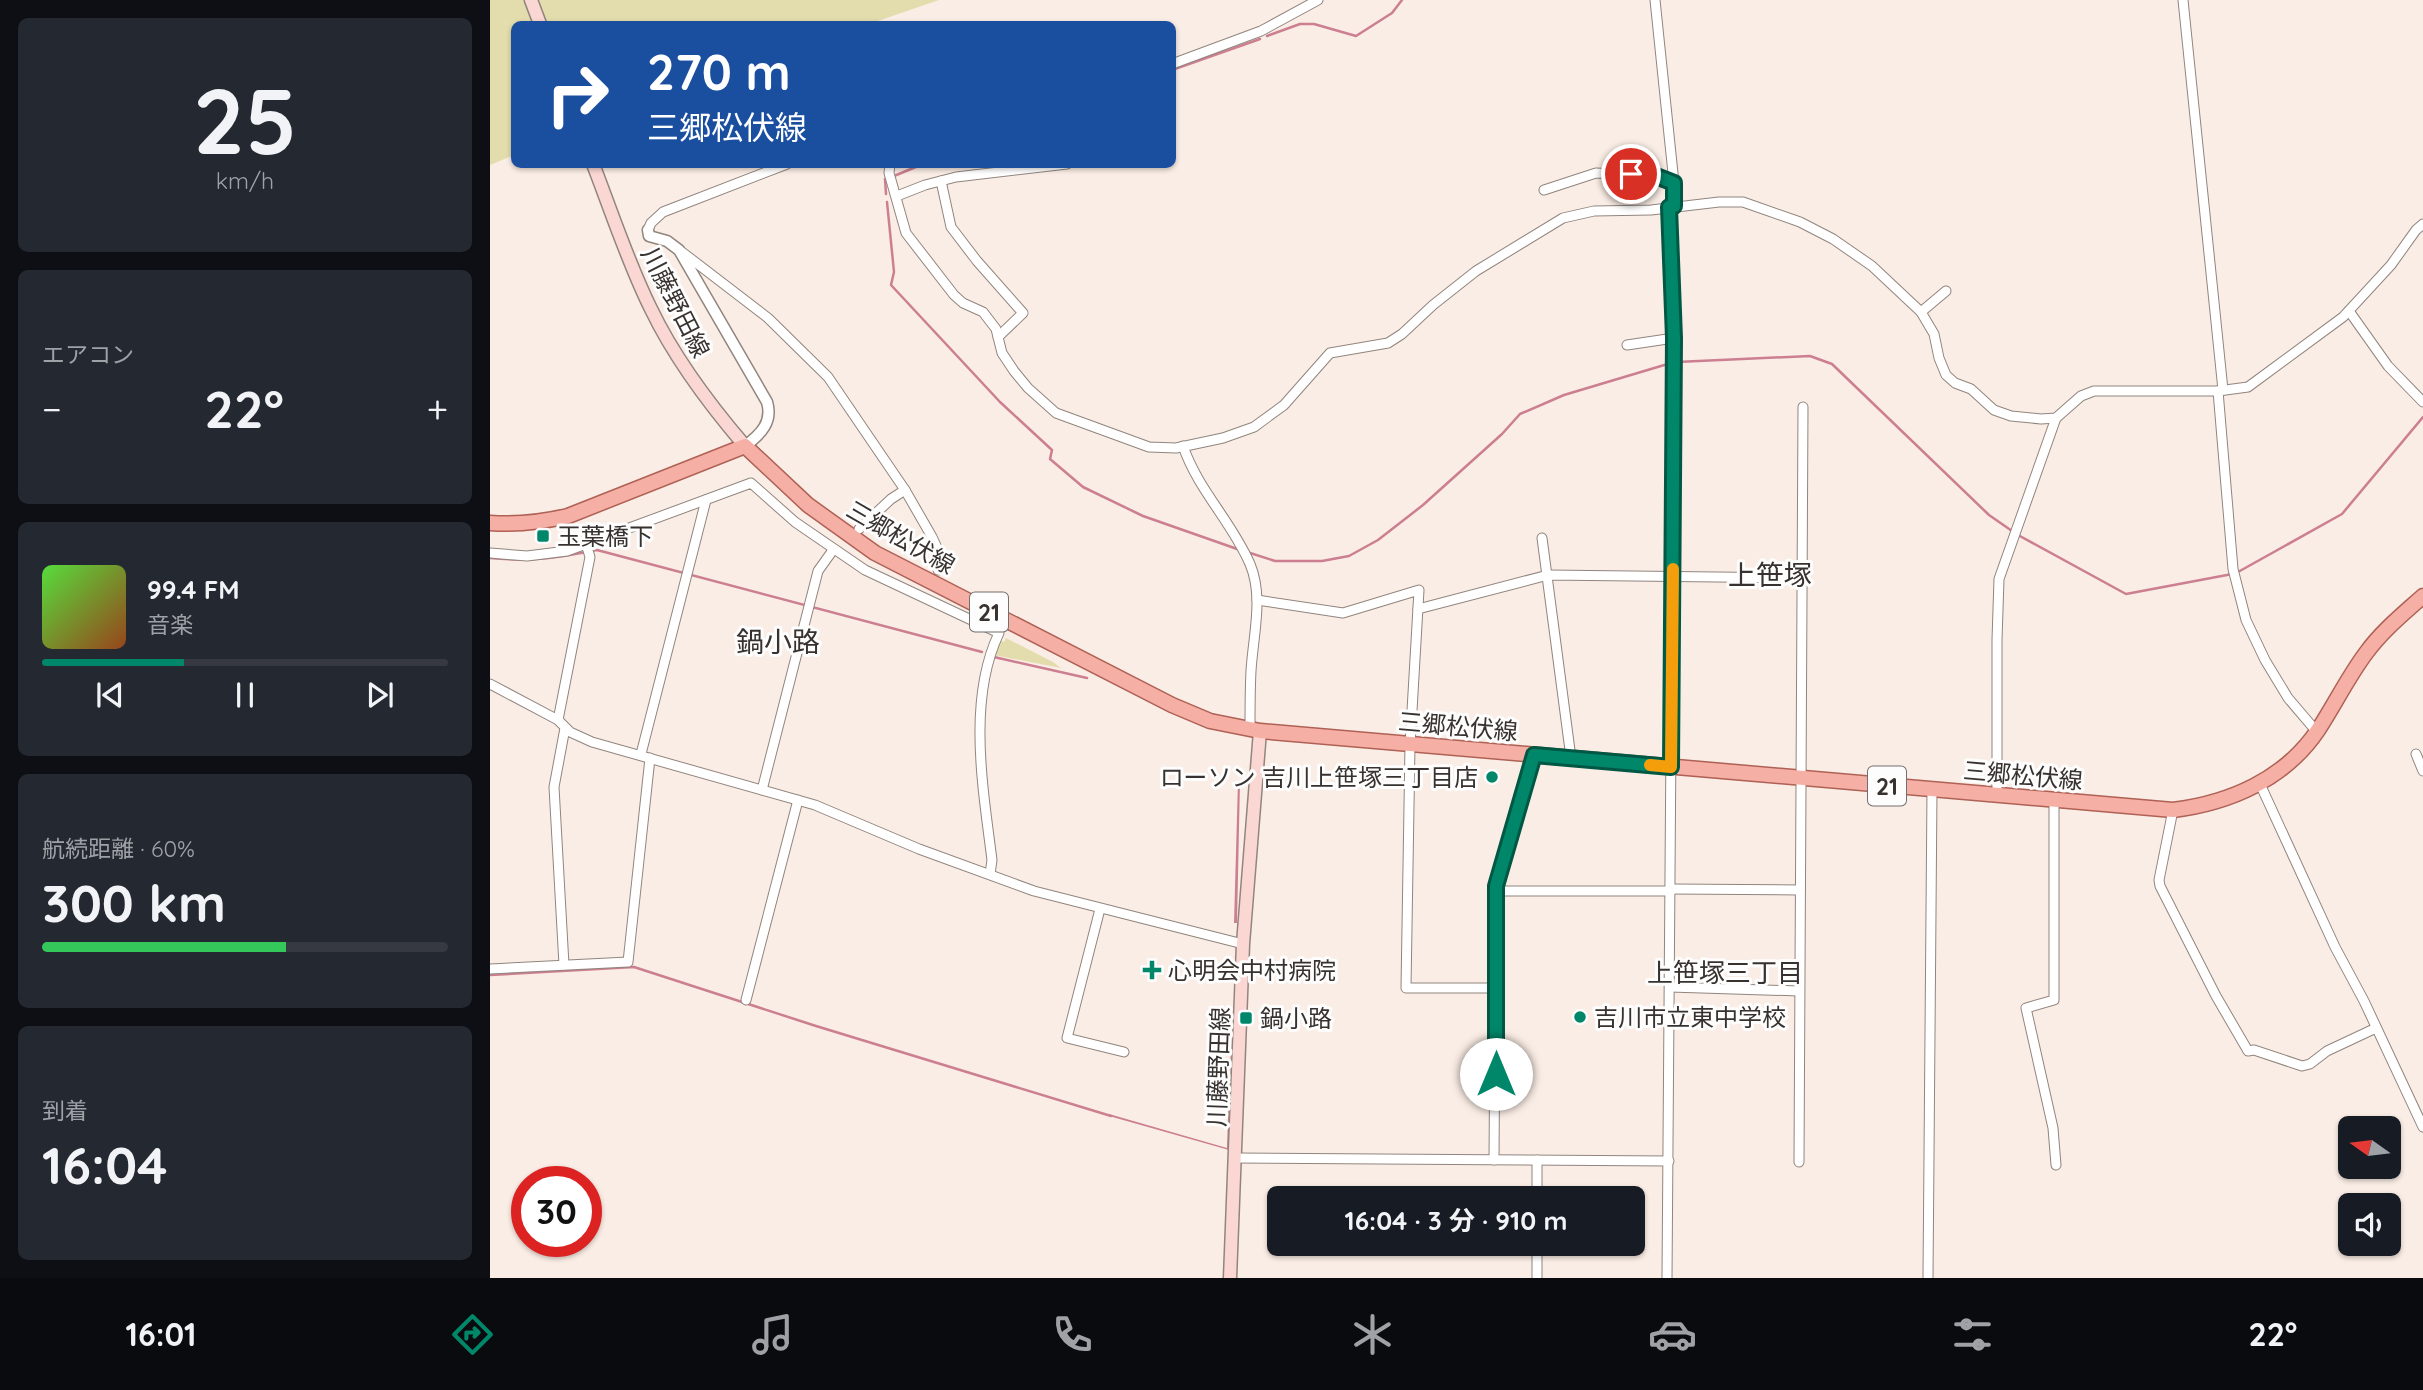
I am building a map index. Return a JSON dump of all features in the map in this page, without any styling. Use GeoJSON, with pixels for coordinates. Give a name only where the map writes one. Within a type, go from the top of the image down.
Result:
{"type":"FeatureCollection","features":[{"type":"Feature","properties":{"kind":"main road"},"geometry":{"type":"LineString","coordinates":[[531,0],[539,21]]}},
{"type":"Feature","properties":{"kind":"main road","name":"川藤野田線"},"geometry":{"type":"LineString","coordinates":[[595,168],[631,265],[668,341],[721,418],[746,446]]}},
{"type":"Feature","properties":{"kind":"main road"},"geometry":{"type":"LineString","coordinates":[[490,523],[510,525],[568,516],[746,446]]}},
{"type":"Feature","properties":{"kind":"main road","name":"三郷松伏線"},"geometry":{"type":"LineString","coordinates":[[746,446],[808,505],[875,553],[1196,716],[1255,731],[1410,745],[2173,810],[2223,800],[2260,784],[2297,755],[2317,732],[2367,652],[2387,628],[2423,596]]}},
{"type":"Feature","properties":{"kind":"main road","name":"川藤野田線"},"geometry":{"type":"LineString","coordinates":[[1230,1278],[1243,944],[1255,731]]}},
{"type":"Feature","properties":{"kind":"street"},"geometry":{"type":"LineString","coordinates":[[1176,63],[1261,31],[1318,0]]}},
{"type":"Feature","properties":{"kind":"street"},"geometry":{"type":"LineString","coordinates":[[1655,0],[1674,183],[1671,206],[1674,338],[1667,1278]]}},
{"type":"Feature","properties":{"kind":"street"},"geometry":{"type":"LineString","coordinates":[[2183,0],[2221,360],[2220,390],[2233,569],[2246,620],[2265,660],[2288,698],[2317,732]]}},
{"type":"Feature","properties":{"kind":"street"},"geometry":{"type":"LineString","coordinates":[[777,168],[663,212],[653,220],[648,230],[649,236],[667,241],[768,318],[819,367],[905,490],[938,550],[938,570]]}},
{"type":"Feature","properties":{"kind":"street"},"geometry":{"type":"LineString","coordinates":[[890,168],[909,237],[954,295],[963,303],[983,312],[996,329],[1002,353],[1028,388],[1056,413],[1149,447],[1184,446],[1223,438],[1254,427],[1284,405],[1331,353],[1388,343],[1476,271],[1551,223],[1574,214],[1594,211],[1651,210],[1671,206],[1743,202],[1800,222],[1833,239],[1872,266],[1921,312],[1934,334],[1942,368],[1955,383],[1971,389],[1988,405],[2003,414],[2041,419],[2056,418]]}},
{"type":"Feature","properties":{"kind":"street"},"geometry":{"type":"LineString","coordinates":[[897,196],[956,177],[1033,168]]}},
{"type":"Feature","properties":{"kind":"street"},"geometry":{"type":"LineString","coordinates":[[1544,190],[1596,173],[1656,176],[1674,183]]}},
{"type":"Feature","properties":{"kind":"street"},"geometry":{"type":"LineString","coordinates":[[941,181],[951,227],[1023,313],[998,337]]}},
{"type":"Feature","properties":{"kind":"street"},"geometry":{"type":"LineString","coordinates":[[1997,796],[1999,579],[2056,418],[2088,392],[2240,389],[2254,383],[2349,311],[2391,265],[2423,224]]}},
{"type":"Feature","properties":{"kind":"street"},"geometry":{"type":"LineString","coordinates":[[679,250],[768,402],[770,412],[765,426],[746,446]]}},
{"type":"Feature","properties":{"kind":"street"},"geometry":{"type":"LineString","coordinates":[[1921,312],[1943,293]]}},
{"type":"Feature","properties":{"kind":"street"},"geometry":{"type":"LineString","coordinates":[[2349,311],[2388,366],[2423,402]]}},
{"type":"Feature","properties":{"kind":"street"},"geometry":{"type":"LineString","coordinates":[[1627,345],[1674,338]]}},
{"type":"Feature","properties":{"kind":"street"},"geometry":{"type":"LineString","coordinates":[[1799,1162],[1803,407]]}},
{"type":"Feature","properties":{"kind":"street"},"geometry":{"type":"LineString","coordinates":[[1184,446],[1198,480],[1250,565],[1256,582],[1251,673],[1255,731]]}},
{"type":"Feature","properties":{"kind":"street"},"geometry":{"type":"LineString","coordinates":[[490,553],[527,556],[586,544],[751,483],[795,522],[865,570],[999,633],[987,662],[979,737],[992,860],[990,874]]}},
{"type":"Feature","properties":{"kind":"street"},"geometry":{"type":"LineString","coordinates":[[859,529],[905,490]]}},
{"type":"Feature","properties":{"kind":"street"},"geometry":{"type":"LineString","coordinates":[[490,969],[628,962],[646,756],[706,500]]}},
{"type":"Feature","properties":{"kind":"street"},"geometry":{"type":"LineString","coordinates":[[1542,538],[1571,758]]}},
{"type":"Feature","properties":{"kind":"street"},"geometry":{"type":"LineString","coordinates":[[558,720],[590,557],[586,544]]}},
{"type":"Feature","properties":{"kind":"street"},"geometry":{"type":"LineString","coordinates":[[762,790],[818,571],[838,549]]}},
{"type":"Feature","properties":{"kind":"street"},"geometry":{"type":"LineString","coordinates":[[1418,609],[1548,575],[1801,578]]}},
{"type":"Feature","properties":{"kind":"street"},"geometry":{"type":"LineString","coordinates":[[1257,600],[1343,613],[1419,590],[1410,745],[1406,988],[1496,988]]}},
{"type":"Feature","properties":{"kind":"street"},"geometry":{"type":"LineString","coordinates":[[490,684],[593,742],[814,805],[930,854],[1034,891],[1243,944]]}},
{"type":"Feature","properties":{"kind":"street"},"geometry":{"type":"LineString","coordinates":[[564,965],[554,787],[565,728]]}},
{"type":"Feature","properties":{"kind":"street"},"geometry":{"type":"LineString","coordinates":[[2416,754],[2423,771]]}},
{"type":"Feature","properties":{"kind":"street"},"geometry":{"type":"LineString","coordinates":[[1494,1160],[1496,891],[1534,755]]}},
{"type":"Feature","properties":{"kind":"street"},"geometry":{"type":"LineString","coordinates":[[2260,784],[2423,1127]]}},
{"type":"Feature","properties":{"kind":"street"},"geometry":{"type":"LineString","coordinates":[[1928,1278],[1932,790]]}},
{"type":"Feature","properties":{"kind":"street"},"geometry":{"type":"LineString","coordinates":[[746,1000],[798,800]]}},
{"type":"Feature","properties":{"kind":"street"},"geometry":{"type":"LineString","coordinates":[[2054,801],[2054,1000],[2026,1008],[2053,1128],[2056,1166]]}},
{"type":"Feature","properties":{"kind":"street"},"geometry":{"type":"LineString","coordinates":[[2173,810],[2160,886],[2216,996],[2248,1051],[2302,1066],[2376,1028]]}},
{"type":"Feature","properties":{"kind":"street"},"geometry":{"type":"LineString","coordinates":[[1496,891],[1800,890]]}},
{"type":"Feature","properties":{"kind":"street"},"geometry":{"type":"LineString","coordinates":[[1100,909],[1067,1038],[1124,1052]]}},
{"type":"Feature","properties":{"kind":"street"},"geometry":{"type":"LineString","coordinates":[[1670,987],[1799,991]]}},
{"type":"Feature","properties":{"kind":"street"},"geometry":{"type":"LineString","coordinates":[[1236,1158],[1669,1161]]}},
{"type":"Feature","properties":{"kind":"street"},"geometry":{"type":"LineString","coordinates":[[1537,1186],[1538,1160]]}},
{"type":"Feature","properties":{"kind":"street"},"geometry":{"type":"LineString","coordinates":[[1537,1256],[1537,1278]]}},
{"type":"Feature","properties":{"kind":"shaded area"},"geometry":{"type":"Polygon","coordinates":[[[490,0],[939,0],[878,21],[511,21],[511,156],[490,165],[490,0]]]}},
{"type":"Feature","properties":{"kind":"shaded area"},"geometry":{"type":"Polygon","coordinates":[[[1006,638],[1061,668],[994,655],[1000,640],[1004,642],[1006,638]]]}},
{"type":"Feature","properties":{"kind":"shaded area"},"geometry":{"type":"Polygon","coordinates":[[[1238,781],[1237,923],[1234,923],[1238,781]]]}},
{"type":"Feature","properties":{"kind":"shaded area"},"geometry":{"type":"Polygon","coordinates":[[[1231,1023],[1229,1150],[1109,1116],[1227,1148],[1231,1023]]]}},
{"type":"Feature","properties":{"kind":"waterway"},"geometry":{"type":"LineString","coordinates":[[1267,36],[1300,24],[1314,24],[1356,36],[1392,13],[1402,0]]}},
{"type":"Feature","properties":{"kind":"waterway"},"geometry":{"type":"LineString","coordinates":[[1176,69],[1260,39]]}},
{"type":"Feature","properties":{"kind":"waterway"},"geometry":{"type":"LineString","coordinates":[[894,176],[913,168]]}},
{"type":"Feature","properties":{"kind":"waterway"},"geometry":{"type":"LineString","coordinates":[[885,179],[886,194]]}},
{"type":"Feature","properties":{"kind":"waterway"},"geometry":{"type":"LineString","coordinates":[[887,202],[894,272],[891,285],[1000,402],[1052,450],[1050,459],[1083,487],[1143,516],[1240,550]]}},
{"type":"Feature","properties":{"kind":"waterway"},"geometry":{"type":"LineString","coordinates":[[1677,362],[1810,356],[1832,364],[1989,515],[2012,531]]}},
{"type":"Feature","properties":{"kind":"waterway"},"geometry":{"type":"LineString","coordinates":[[1247,552],[1275,561],[1322,561],[1349,556],[1378,540],[1423,505],[1502,434],[1520,414],[1564,395],[1671,363]]}},
{"type":"Feature","properties":{"kind":"waterway"},"geometry":{"type":"LineString","coordinates":[[2018,535],[2126,594],[2238,572],[2342,514],[2423,417]]}},
{"type":"Feature","properties":{"kind":"waterway"},"geometry":{"type":"LineString","coordinates":[[490,558],[518,560],[597,550],[982,652]]}},
{"type":"Feature","properties":{"kind":"waterway"},"geometry":{"type":"LineString","coordinates":[[994,657],[1087,678]]}},
{"type":"Feature","properties":{"kind":"waterway"},"geometry":{"type":"LineString","coordinates":[[490,975],[634,967],[1111,1116]]}},
{"type":"Feature","properties":{"kind":"slow traffic"},"geometry":{"type":"LineString","coordinates":[[1650,765],[1671,767],[1673,569]]}},
{"type":"Feature","properties":{"kind":"place","name":"玉葉橋下"},"geometry":{"type":"Point","coordinates":[543,536]}},
{"type":"Feature","properties":{"kind":"place","name":"ローソン 吉川上笹塚三丁目店"},"geometry":{"type":"Point","coordinates":[1492,777]}},
{"type":"Feature","properties":{"kind":"place","name":"心明会中村病院"},"geometry":{"type":"Point","coordinates":[1152,970]}},
{"type":"Feature","properties":{"kind":"place","name":"吉川市立東中学校"},"geometry":{"type":"Point","coordinates":[1580,1017]}},
{"type":"Feature","properties":{"kind":"place","name":"鍋小路"},"geometry":{"type":"Point","coordinates":[1246,1018]}},
{"type":"Feature","properties":{"kind":"district","name":"上笹塚"},"geometry":{"type":"Point","coordinates":[1770,574]}},
{"type":"Feature","properties":{"kind":"district","name":"鍋小路"},"geometry":{"type":"Point","coordinates":[778,641]}},
{"type":"Feature","properties":{"kind":"district","name":"上笹塚三丁目"},"geometry":{"type":"Point","coordinates":[1725,972]}},
{"type":"Feature","properties":{"kind":"route"},"geometry":{"type":"LineString","coordinates":[[1496,1074],[1496,886],[1534,755],[1671,767],[1674,338],[1669,207],[1674,206],[1674,183],[1656,176],[1631,174]]}}]}
